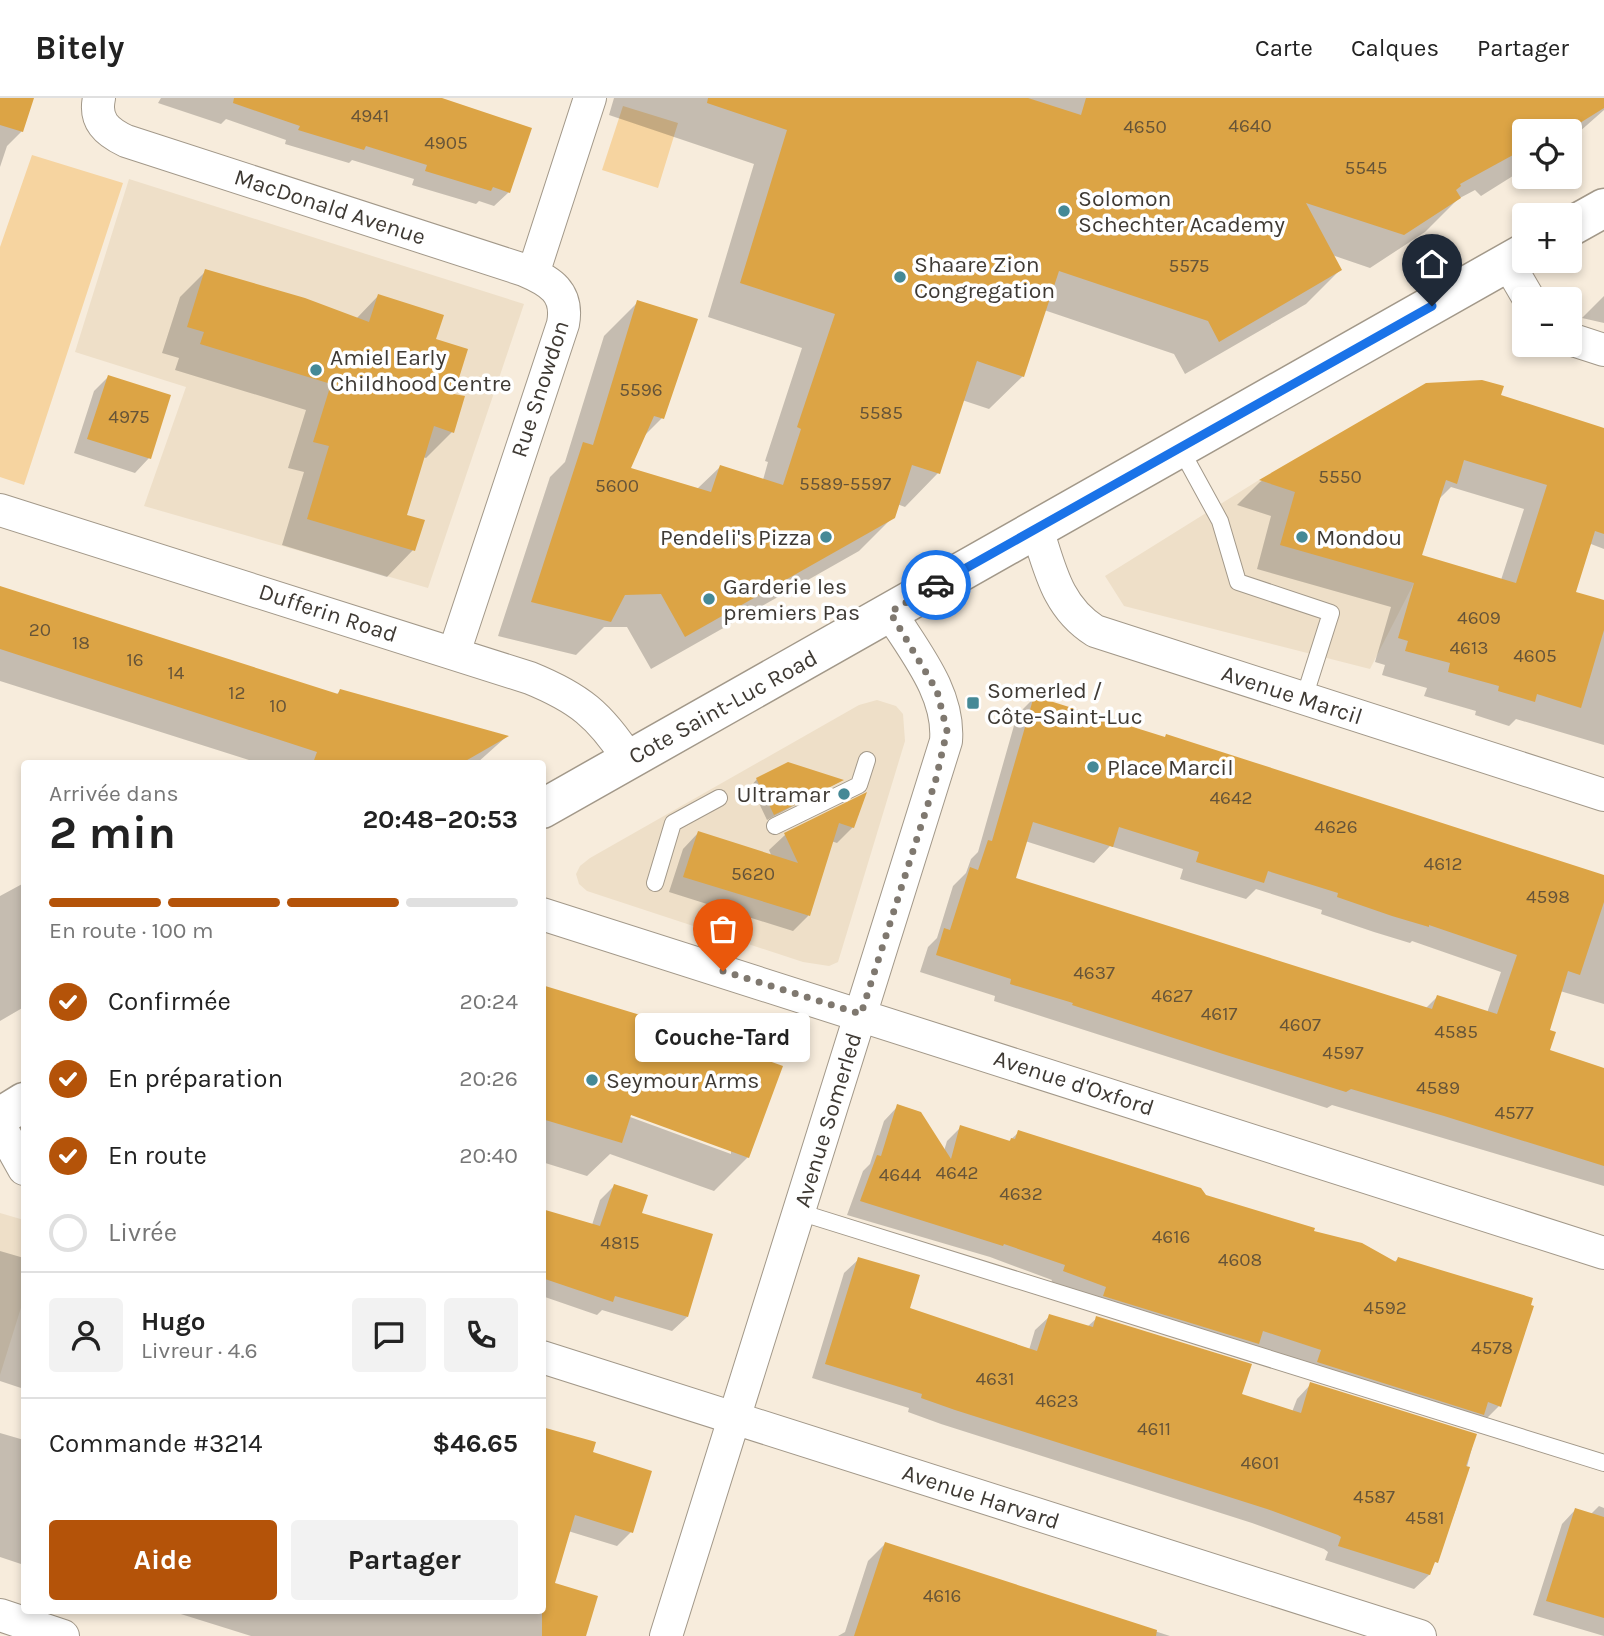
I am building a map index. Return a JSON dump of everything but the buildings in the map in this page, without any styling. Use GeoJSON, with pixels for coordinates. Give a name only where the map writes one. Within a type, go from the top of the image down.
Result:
{"type":"FeatureCollection","features":[{"type":"Feature","properties":{"kind":"main road"},"geometry":{"type":"LineString","coordinates":[[1582,221],[1604,208]]}},
{"type":"Feature","properties":{"kind":"main road","name":"Cote Saint-Luc Road"},"geometry":{"type":"LineString","coordinates":[[546,807],[1512,260]]}},
{"type":"Feature","properties":{"kind":"main road"},"geometry":{"type":"LineString","coordinates":[[0,1116],[21,1104]]}},
{"type":"Feature","properties":{"kind":"street","name":"MacDonald Avenue"},"geometry":{"type":"LineString","coordinates":[[99,98],[98,113],[103,127],[126,141],[365,216],[533,274]]}},
{"type":"Feature","properties":{"kind":"street"},"geometry":{"type":"LineString","coordinates":[[533,274],[590,98]]}},
{"type":"Feature","properties":{"kind":"street","name":"Rue Snowdon"},"geometry":{"type":"LineString","coordinates":[[454,653],[563,324],[565,312],[560,293],[554,285],[533,274]]}},
{"type":"Feature","properties":{"kind":"street"},"geometry":{"type":"LineString","coordinates":[[1582,343],[1604,350]]}},
{"type":"Feature","properties":{"kind":"street","name":"Dufferin Road"},"geometry":{"type":"LineString","coordinates":[[0,510],[530,678],[572,696],[607,728],[629,760]]}},
{"type":"Feature","properties":{"kind":"street","name":"Avenue Marcil"},"geometry":{"type":"LineString","coordinates":[[1037,528],[1060,597],[1085,625],[1095,631],[1604,796]]}},
{"type":"Feature","properties":{"kind":"street","name":"Avenue Somerled"},"geometry":{"type":"LineString","coordinates":[[666,1636],[936,779],[947,731],[937,691],[890,612]]}},
{"type":"Feature","properties":{"kind":"street","name":"Avenue d'Oxford"},"geometry":{"type":"LineString","coordinates":[[546,915],[1604,1253]]}},
{"type":"Feature","properties":{"kind":"street"},"geometry":{"type":"LineString","coordinates":[[0,1126],[21,1164]]}},
{"type":"Feature","properties":{"kind":"street","name":"Avenue Harvard"},"geometry":{"type":"LineString","coordinates":[[546,1358],[1420,1636]]}},
{"type":"Feature","properties":{"kind":"street"},"geometry":{"type":"LineString","coordinates":[[0,1615],[63,1636]]}},
{"type":"Feature","properties":{"kind":"lane"},"geometry":{"type":"LineString","coordinates":[[1180,448],[1220,521],[1238,582],[1331,613],[1304,698]]}},
{"type":"Feature","properties":{"kind":"lane"},"geometry":{"type":"LineString","coordinates":[[775,826],[859,785],[867,760]]}},
{"type":"Feature","properties":{"kind":"lane"},"geometry":{"type":"LineString","coordinates":[[655,883],[673,824],[719,798]]}},
{"type":"Feature","properties":{"kind":"lane"},"geometry":{"type":"LineString","coordinates":[[799,1212],[1604,1463]]}},
{"type":"Feature","properties":{"kind":"shaded area"},"geometry":{"type":"Polygon","coordinates":[[[623,106],[678,123],[658,188],[602,170],[623,106]]]}},
{"type":"Feature","properties":{"kind":"shaded area"},"geometry":{"type":"Polygon","coordinates":[[[32,155],[123,183],[24,485],[0,477],[0,247],[32,155]]]}},
{"type":"Feature","properties":{"kind":"shaded area","name":"Amiel Early Childhood Centre"},"geometry":{"type":"Polygon","coordinates":[[[129,179],[524,304],[428,588],[144,506],[186,387],[75,352],[129,179]]]}},
{"type":"Feature","properties":{"kind":"shaded area"},"geometry":{"type":"Polygon","coordinates":[[[1259,480],[1430,529],[1414,583],[1370,669],[1124,606],[1105,576],[1259,480]]]}},
{"type":"Feature","properties":{"kind":"shaded area"},"geometry":{"type":"Polygon","coordinates":[[[877,700],[896,706],[903,714],[905,741],[838,962],[829,966],[803,962],[587,891],[579,884],[576,874],[580,866],[590,858],[859,705],[877,700]]]}},
{"type":"Feature","properties":{"kind":"shaded area"},"geometry":{"type":"Polygon","coordinates":[[[0,1213],[21,1219],[21,1308],[0,1375],[0,1213]]]}},
{"type":"Feature","properties":{"kind":"way so far"},"geometry":{"type":"LineString","coordinates":[[723,971],[861,1014],[936,779],[947,731],[943,705],[937,691],[890,612],[936,585]]}},
{"type":"Feature","properties":{"kind":"place","name":"Solomon Schechter Academy"},"geometry":{"type":"Point","coordinates":[1064,211]}},
{"type":"Feature","properties":{"kind":"place","name":"Shaare Zion Congregation"},"geometry":{"type":"Point","coordinates":[900,277]}},
{"type":"Feature","properties":{"kind":"place","name":"Amiel Early Childhood Centre"},"geometry":{"type":"Point","coordinates":[316,370]}},
{"type":"Feature","properties":{"kind":"place","name":"Pendeli's Pizza"},"geometry":{"type":"Point","coordinates":[826,537]}},
{"type":"Feature","properties":{"kind":"place","name":"Mondou"},"geometry":{"type":"Point","coordinates":[1302,537]}},
{"type":"Feature","properties":{"kind":"place","name":"Garderie les premiers Pas"},"geometry":{"type":"Point","coordinates":[709,599]}},
{"type":"Feature","properties":{"kind":"place","name":"Somerled / Côte-Saint-Luc"},"geometry":{"type":"Point","coordinates":[973,703]}},
{"type":"Feature","properties":{"kind":"place","name":"Place Marcil"},"geometry":{"type":"Point","coordinates":[1093,767]}},
{"type":"Feature","properties":{"kind":"place","name":"Ultramar"},"geometry":{"type":"Point","coordinates":[844,794]}},
{"type":"Feature","properties":{"kind":"place","name":"Couche-Tard"},"geometry":{"type":"Point","coordinates":[723,971]}},
{"type":"Feature","properties":{"kind":"place","name":"Seymour Arms"},"geometry":{"type":"Point","coordinates":[592,1080]}},
{"type":"Feature","properties":{"kind":"route"},"geometry":{"type":"LineString","coordinates":[[936,585],[1432,306]]}}]}
